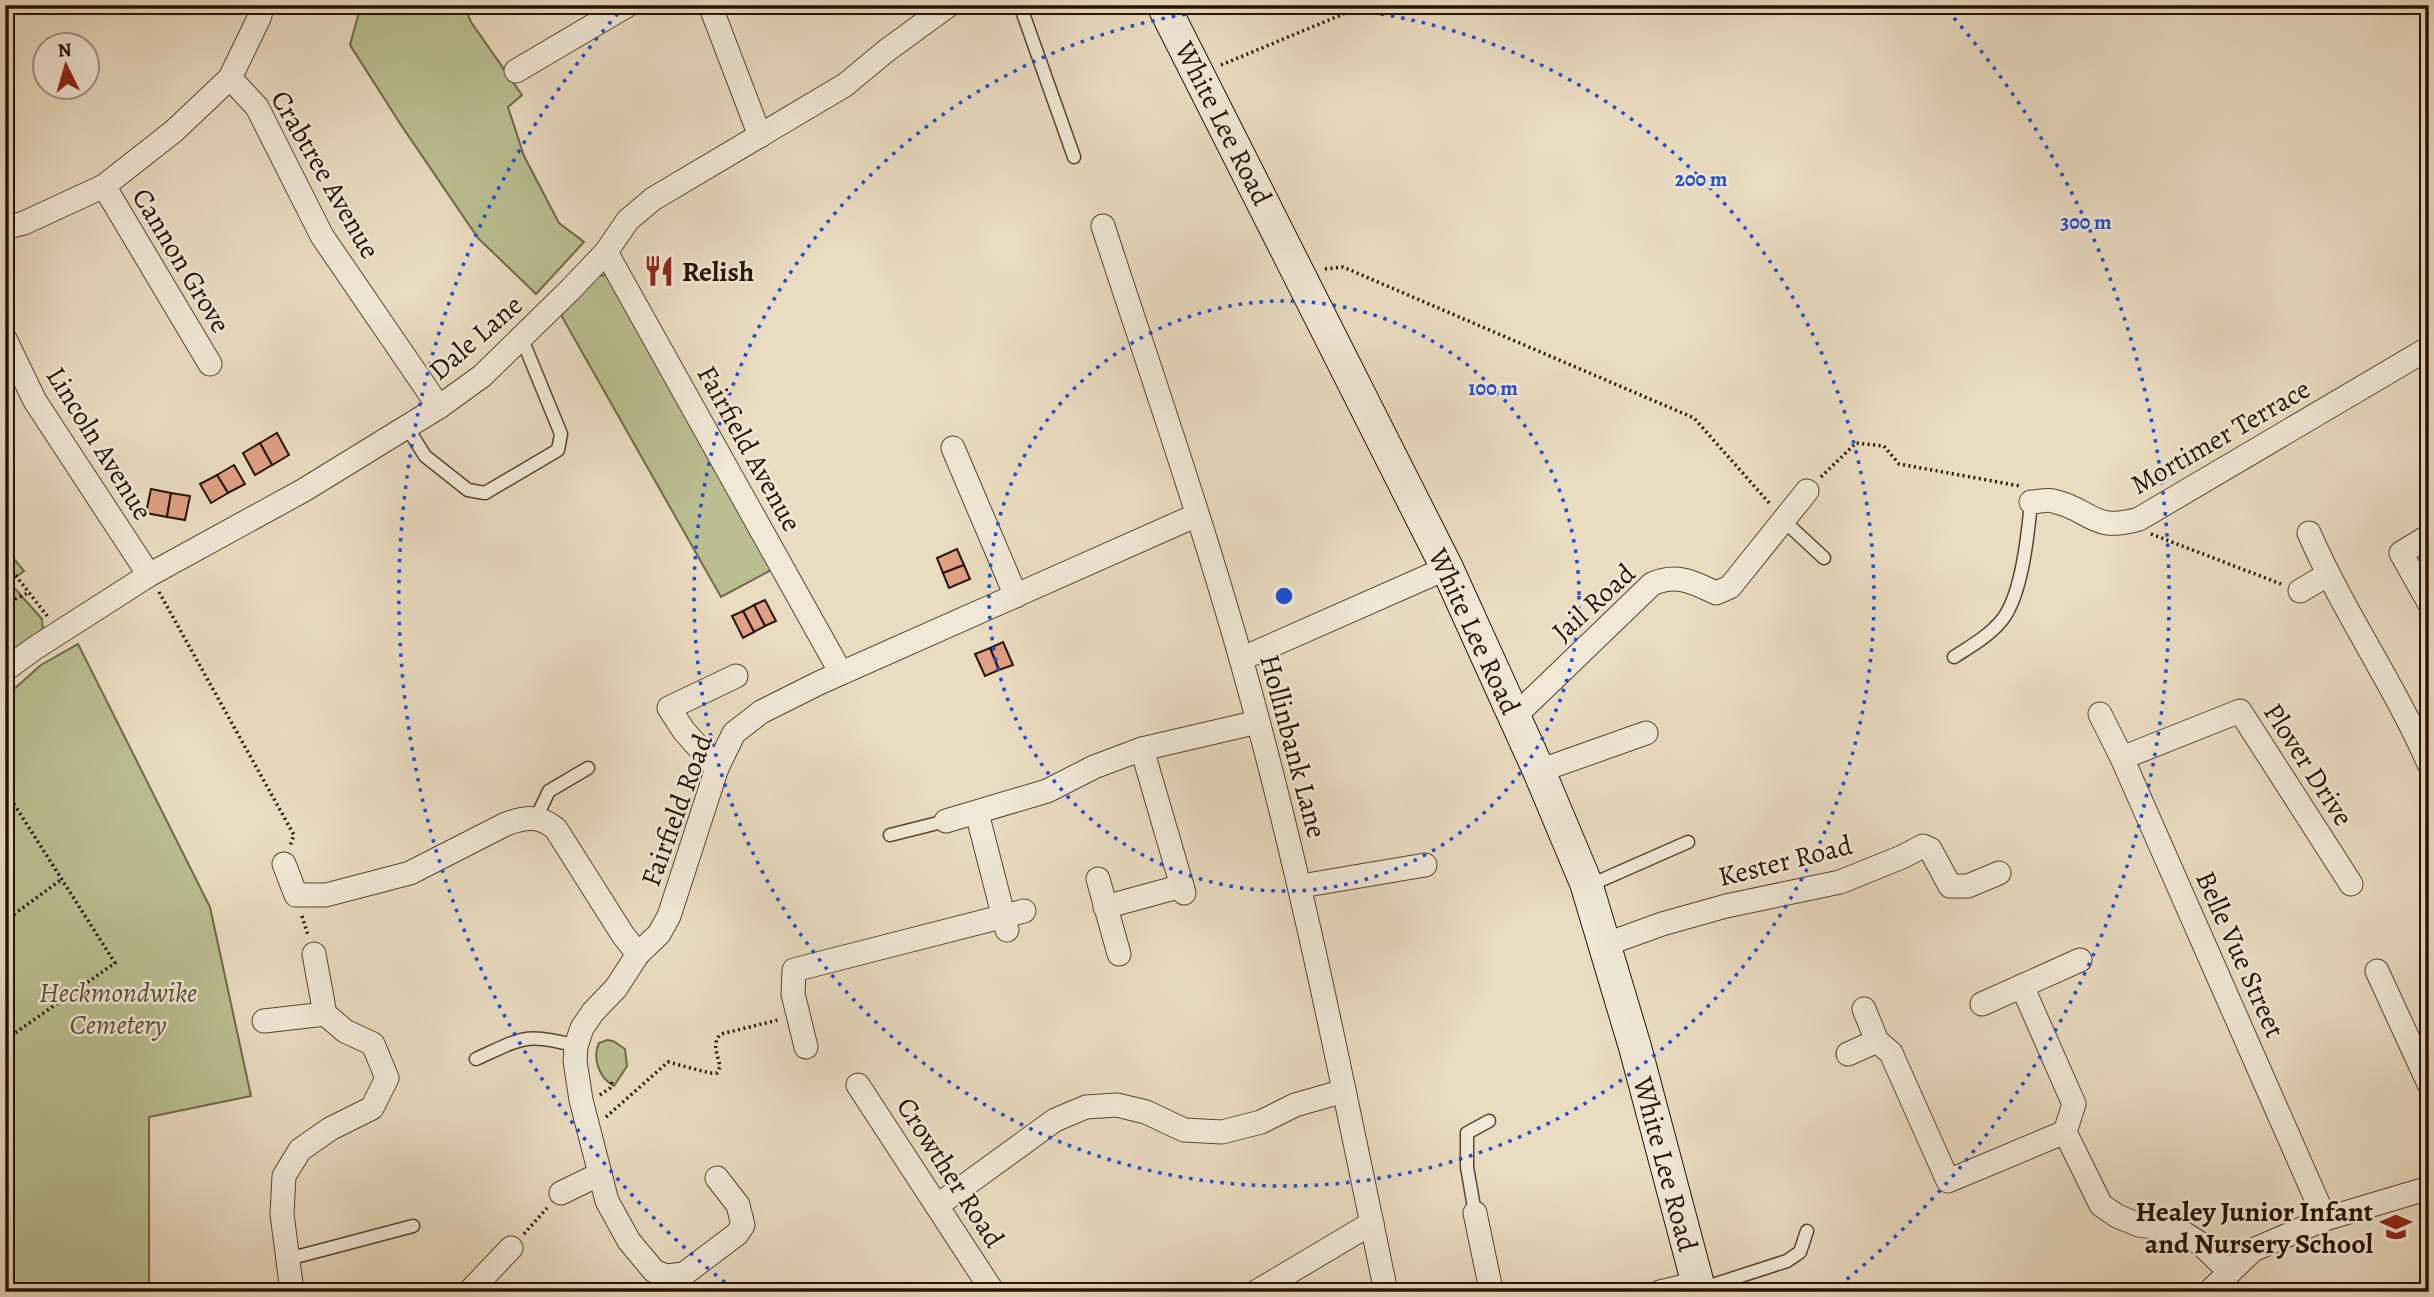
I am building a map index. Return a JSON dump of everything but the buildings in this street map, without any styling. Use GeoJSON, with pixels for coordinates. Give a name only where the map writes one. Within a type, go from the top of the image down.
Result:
{"type":"FeatureCollection","features":[{"type":"Feature","properties":{"kind":"main road","name":"White Lee Road"},"geometry":{"type":"LineString","coordinates":[[1163,5],[1447,568],[1539,771],[1587,887],[1635,1047],[1699,1288]]}},
{"type":"Feature","properties":{"kind":"street"},"geometry":{"type":"LineString","coordinates":[[5,228],[24,223],[104,186],[174,131],[230,78],[263,5]]}},
{"type":"Feature","properties":{"kind":"street"},"geometry":{"type":"LineString","coordinates":[[516,71],[600,13],[628,5]]}},
{"type":"Feature","properties":{"kind":"street"},"geometry":{"type":"LineString","coordinates":[[710,5],[760,136]]}},
{"type":"Feature","properties":{"kind":"street","name":"Dale Lane"},"geometry":{"type":"LineString","coordinates":[[5,670],[149,575],[304,490],[439,407],[482,376],[522,339],[606,252],[628,220],[653,199],[845,85],[949,5]]}},
{"type":"Feature","properties":{"kind":"street","name":"Crabtree Avenue"},"geometry":{"type":"LineString","coordinates":[[230,78],[257,107],[322,236],[439,407]]}},
{"type":"Feature","properties":{"kind":"street","name":"Cannon Grove"},"geometry":{"type":"LineString","coordinates":[[104,186],[210,364]]}},
{"type":"Feature","properties":{"kind":"street","name":"Hollinbank Lane"},"geometry":{"type":"LineString","coordinates":[[1103,226],[1197,515],[1258,722],[1301,886],[1386,1292]]}},
{"type":"Feature","properties":{"kind":"street","name":"Fairfield Avenue"},"geometry":{"type":"LineString","coordinates":[[606,252],[841,673]]}},
{"type":"Feature","properties":{"kind":"street","name":"Lincoln Avenue"},"geometry":{"type":"LineString","coordinates":[[5,339],[35,401],[149,575]]}},
{"type":"Feature","properties":{"kind":"street","name":"Mortimer Terrace"},"geometry":{"type":"LineString","coordinates":[[2031,502],[2051,500],[2099,523],[2123,524],[2150,512],[2429,348]]}},
{"type":"Feature","properties":{"kind":"street"},"geometry":{"type":"LineString","coordinates":[[953,448],[1016,596]]}},
{"type":"Feature","properties":{"kind":"street","name":"Jail Road"},"geometry":{"type":"LineString","coordinates":[[1514,717],[1652,584],[1674,578],[1689,580],[1716,593],[1730,587],[1778,513],[1807,491]]}},
{"type":"Feature","properties":{"kind":"street","name":"Fairfield Road"},"geometry":{"type":"LineString","coordinates":[[717,1178],[738,1205],[743,1225],[737,1234],[684,1274],[666,1276],[654,1271],[629,1241],[607,1201],[576,1077],[576,1046],[582,1028],[593,1012],[616,988],[638,954],[659,934],[669,916],[717,768],[734,733],[761,712],[841,673],[1197,515]]}},
{"type":"Feature","properties":{"kind":"street"},"geometry":{"type":"LineString","coordinates":[[2309,533],[2327,575],[2411,724],[2429,764]]}},
{"type":"Feature","properties":{"kind":"street"},"geometry":{"type":"LineString","coordinates":[[2429,536],[2400,553],[2429,603]]}},
{"type":"Feature","properties":{"kind":"street"},"geometry":{"type":"LineString","coordinates":[[1241,659],[1447,568]]}},
{"type":"Feature","properties":{"kind":"street"},"geometry":{"type":"LineString","coordinates":[[2300,591],[2327,575]]}},
{"type":"Feature","properties":{"kind":"street"},"geometry":{"type":"LineString","coordinates":[[717,768],[684,731],[669,708],[736,676]]}},
{"type":"Feature","properties":{"kind":"street","name":"Plover Drive"},"geometry":{"type":"LineString","coordinates":[[2123,758],[2240,711],[2351,884]]}},
{"type":"Feature","properties":{"kind":"street","name":"Belle Vue Street"},"geometry":{"type":"LineString","coordinates":[[2100,714],[2123,758],[2325,1219]]}},
{"type":"Feature","properties":{"kind":"street"},"geometry":{"type":"LineString","coordinates":[[946,821],[1047,791],[1094,767],[1142,749],[1258,722]]}},
{"type":"Feature","properties":{"kind":"street"},"geometry":{"type":"LineString","coordinates":[[1539,771],[1646,733]]}},
{"type":"Feature","properties":{"kind":"street"},"geometry":{"type":"LineString","coordinates":[[1105,907],[1183,890],[1142,749]]}},
{"type":"Feature","properties":{"kind":"street"},"geometry":{"type":"LineString","coordinates":[[806,1046],[793,994],[794,970],[1012,919],[977,813]]}},
{"type":"Feature","properties":{"kind":"street"},"geometry":{"type":"LineString","coordinates":[[284,864],[296,895],[326,895],[410,873],[506,824],[520,818],[536,818],[548,822],[556,829],[623,935],[638,954]]}},
{"type":"Feature","properties":{"kind":"street","name":"Kester Road"},"geometry":{"type":"LineString","coordinates":[[1604,945],[1662,924],[1726,906],[1839,882],[1923,846],[1930,849],[1950,886],[1968,886],[1999,873]]}},
{"type":"Feature","properties":{"kind":"street"},"geometry":{"type":"LineString","coordinates":[[1301,886],[1426,865]]}},
{"type":"Feature","properties":{"kind":"street"},"geometry":{"type":"LineString","coordinates":[[1098,879],[1119,954]]}},
{"type":"Feature","properties":{"kind":"street"},"geometry":{"type":"LineString","coordinates":[[292,1292],[282,1214],[284,1176],[300,1150],[330,1129],[372,1108],[387,1078],[373,1044],[345,1031],[325,1014],[314,954]]}},
{"type":"Feature","properties":{"kind":"street"},"geometry":{"type":"LineString","coordinates":[[1982,1004],[2080,960]]}},
{"type":"Feature","properties":{"kind":"street"},"geometry":{"type":"LineString","coordinates":[[2377,971],[2429,1084]]}},
{"type":"Feature","properties":{"kind":"street"},"geometry":{"type":"LineString","coordinates":[[2022,986],[2074,1104],[2065,1132],[2101,1205],[2117,1216],[2139,1225],[2180,1231],[2202,1244],[2230,1272]]}},
{"type":"Feature","properties":{"kind":"street"},"geometry":{"type":"LineString","coordinates":[[1864,1009],[1877,1041],[1891,1053],[1948,1181],[2065,1132]]}},
{"type":"Feature","properties":{"kind":"street"},"geometry":{"type":"LineString","coordinates":[[264,1021],[325,1014]]}},
{"type":"Feature","properties":{"kind":"street"},"geometry":{"type":"LineString","coordinates":[[1848,1054],[1877,1041]]}},
{"type":"Feature","properties":{"kind":"street","name":"Crowther Road"},"geometry":{"type":"LineString","coordinates":[[859,1085],[993,1292]]}},
{"type":"Feature","properties":{"kind":"street"},"geometry":{"type":"LineString","coordinates":[[938,1205],[1055,1120],[1086,1108],[1117,1105],[1146,1112],[1184,1130],[1222,1132],[1261,1122],[1295,1105],[1344,1091]]}},
{"type":"Feature","properties":{"kind":"street"},"geometry":{"type":"LineString","coordinates":[[561,1193],[600,1174]]}},
{"type":"Feature","properties":{"kind":"street"},"geometry":{"type":"LineString","coordinates":[[2209,1292],[2253,1250],[2325,1219],[2429,1188]]}},
{"type":"Feature","properties":{"kind":"street"},"geometry":{"type":"LineString","coordinates":[[1475,1213],[1490,1286],[1494,1292]]}},
{"type":"Feature","properties":{"kind":"street"},"geometry":{"type":"LineString","coordinates":[[1256,1292],[1372,1223]]}},
{"type":"Feature","properties":{"kind":"street"},"geometry":{"type":"LineString","coordinates":[[469,1292],[511,1248]]}},
{"type":"Feature","properties":{"kind":"street"},"geometry":{"type":"LineString","coordinates":[[1660,1292],[1699,1288]]}},
{"type":"Feature","properties":{"kind":"lane"},"geometry":{"type":"LineString","coordinates":[[1020,5],[1074,157]]}},
{"type":"Feature","properties":{"kind":"lane"},"geometry":{"type":"LineString","coordinates":[[407,427],[425,456],[468,490],[485,493],[558,450],[561,434],[522,339]]}},
{"type":"Feature","properties":{"kind":"lane"},"geometry":{"type":"LineString","coordinates":[[1954,657],[1992,630],[2004,617],[2025,557],[2031,502]]}},
{"type":"Feature","properties":{"kind":"lane"},"geometry":{"type":"LineString","coordinates":[[1778,513],[1825,558]]}},
{"type":"Feature","properties":{"kind":"lane"},"geometry":{"type":"LineString","coordinates":[[536,818],[549,791],[588,768]]}},
{"type":"Feature","properties":{"kind":"lane"},"geometry":{"type":"LineString","coordinates":[[890,835],[946,821]]}},
{"type":"Feature","properties":{"kind":"lane"},"geometry":{"type":"LineString","coordinates":[[1587,887],[1688,842]]}},
{"type":"Feature","properties":{"kind":"lane"},"geometry":{"type":"LineString","coordinates":[[476,1059],[523,1038],[545,1037],[576,1046]]}},
{"type":"Feature","properties":{"kind":"lane"},"geometry":{"type":"LineString","coordinates":[[1475,1213],[1467,1167],[1467,1133],[1489,1121]]}},
{"type":"Feature","properties":{"kind":"lane"},"geometry":{"type":"LineString","coordinates":[[288,1259],[413,1226]]}},
{"type":"Feature","properties":{"kind":"lane"},"geometry":{"type":"LineString","coordinates":[[1699,1288],[1787,1261],[1800,1252],[1807,1231]]}},
{"type":"Feature","properties":{"kind":"path"},"geometry":{"type":"LineString","coordinates":[[1198,74],[1365,5]]}},
{"type":"Feature","properties":{"kind":"path"},"geometry":{"type":"LineString","coordinates":[[1298,272],[1343,267],[1694,418],[1778,513]]}},
{"type":"Feature","properties":{"kind":"path"},"geometry":{"type":"LineString","coordinates":[[1807,491],[1856,443],[1884,446],[1899,464],[2024,487],[2031,502]]}},
{"type":"Feature","properties":{"kind":"path"},"geometry":{"type":"LineString","coordinates":[[2123,524],[2300,591]]}},
{"type":"Feature","properties":{"kind":"path"},"geometry":{"type":"LineString","coordinates":[[5,572],[16,576],[59,633]]}},
{"type":"Feature","properties":{"kind":"path"},"geometry":{"type":"LineString","coordinates":[[149,575],[294,835],[284,864]]}},
{"type":"Feature","properties":{"kind":"path"},"geometry":{"type":"LineString","coordinates":[[5,604],[30,592]]}},
{"type":"Feature","properties":{"kind":"path"},"geometry":{"type":"LineString","coordinates":[[5,790],[115,962],[5,1040]]}},
{"type":"Feature","properties":{"kind":"path"},"geometry":{"type":"LineString","coordinates":[[5,921],[62,880]]}},
{"type":"Feature","properties":{"kind":"path"},"geometry":{"type":"LineString","coordinates":[[296,895],[314,954]]}},
{"type":"Feature","properties":{"kind":"path"},"geometry":{"type":"LineString","coordinates":[[589,1125],[604,1119],[668,1062],[717,1073],[720,1067],[715,1044],[716,1038],[721,1034],[798,1015]]}},
{"type":"Feature","properties":{"kind":"path"},"geometry":{"type":"LineString","coordinates":[[511,1248],[561,1193]]}},
{"type":"Feature","properties":{"kind":"green space"},"geometry":{"type":"Polygon","coordinates":[[[361,5],[464,5],[471,22],[522,95],[508,107],[524,156],[559,223],[584,242],[536,294],[478,238],[350,45],[361,5]]]}},
{"type":"Feature","properties":{"kind":"green space"},"geometry":{"type":"Polygon","coordinates":[[[608,275],[773,569],[721,597],[561,315],[597,276],[608,275]]]}},
{"type":"Feature","properties":{"kind":"green space"},"geometry":{"type":"Polygon","coordinates":[[[5,548],[24,571],[9,582],[42,619],[43,632],[5,660],[5,548]]]}},
{"type":"Feature","properties":{"kind":"green space","name":"Heckmondwike Cemetery"},"geometry":{"type":"Polygon","coordinates":[[[78,644],[210,907],[251,1096],[149,1117],[149,1292],[5,1292],[5,697],[41,665],[78,644]]]}},
{"type":"Feature","properties":{"kind":"green space"},"geometry":{"type":"Polygon","coordinates":[[[607,1040],[625,1049],[627,1066],[614,1086],[601,1073],[596,1055],[599,1043],[607,1040]]]}},
{"type":"Feature","properties":{"kind":"place","name":"Relish"},"geometry":{"type":"Point","coordinates":[659,271]}},
{"type":"Feature","properties":{"kind":"place","name":"Healey Junior Infant and Nursery School"},"geometry":{"type":"Point","coordinates":[2396,1227]}}]}
